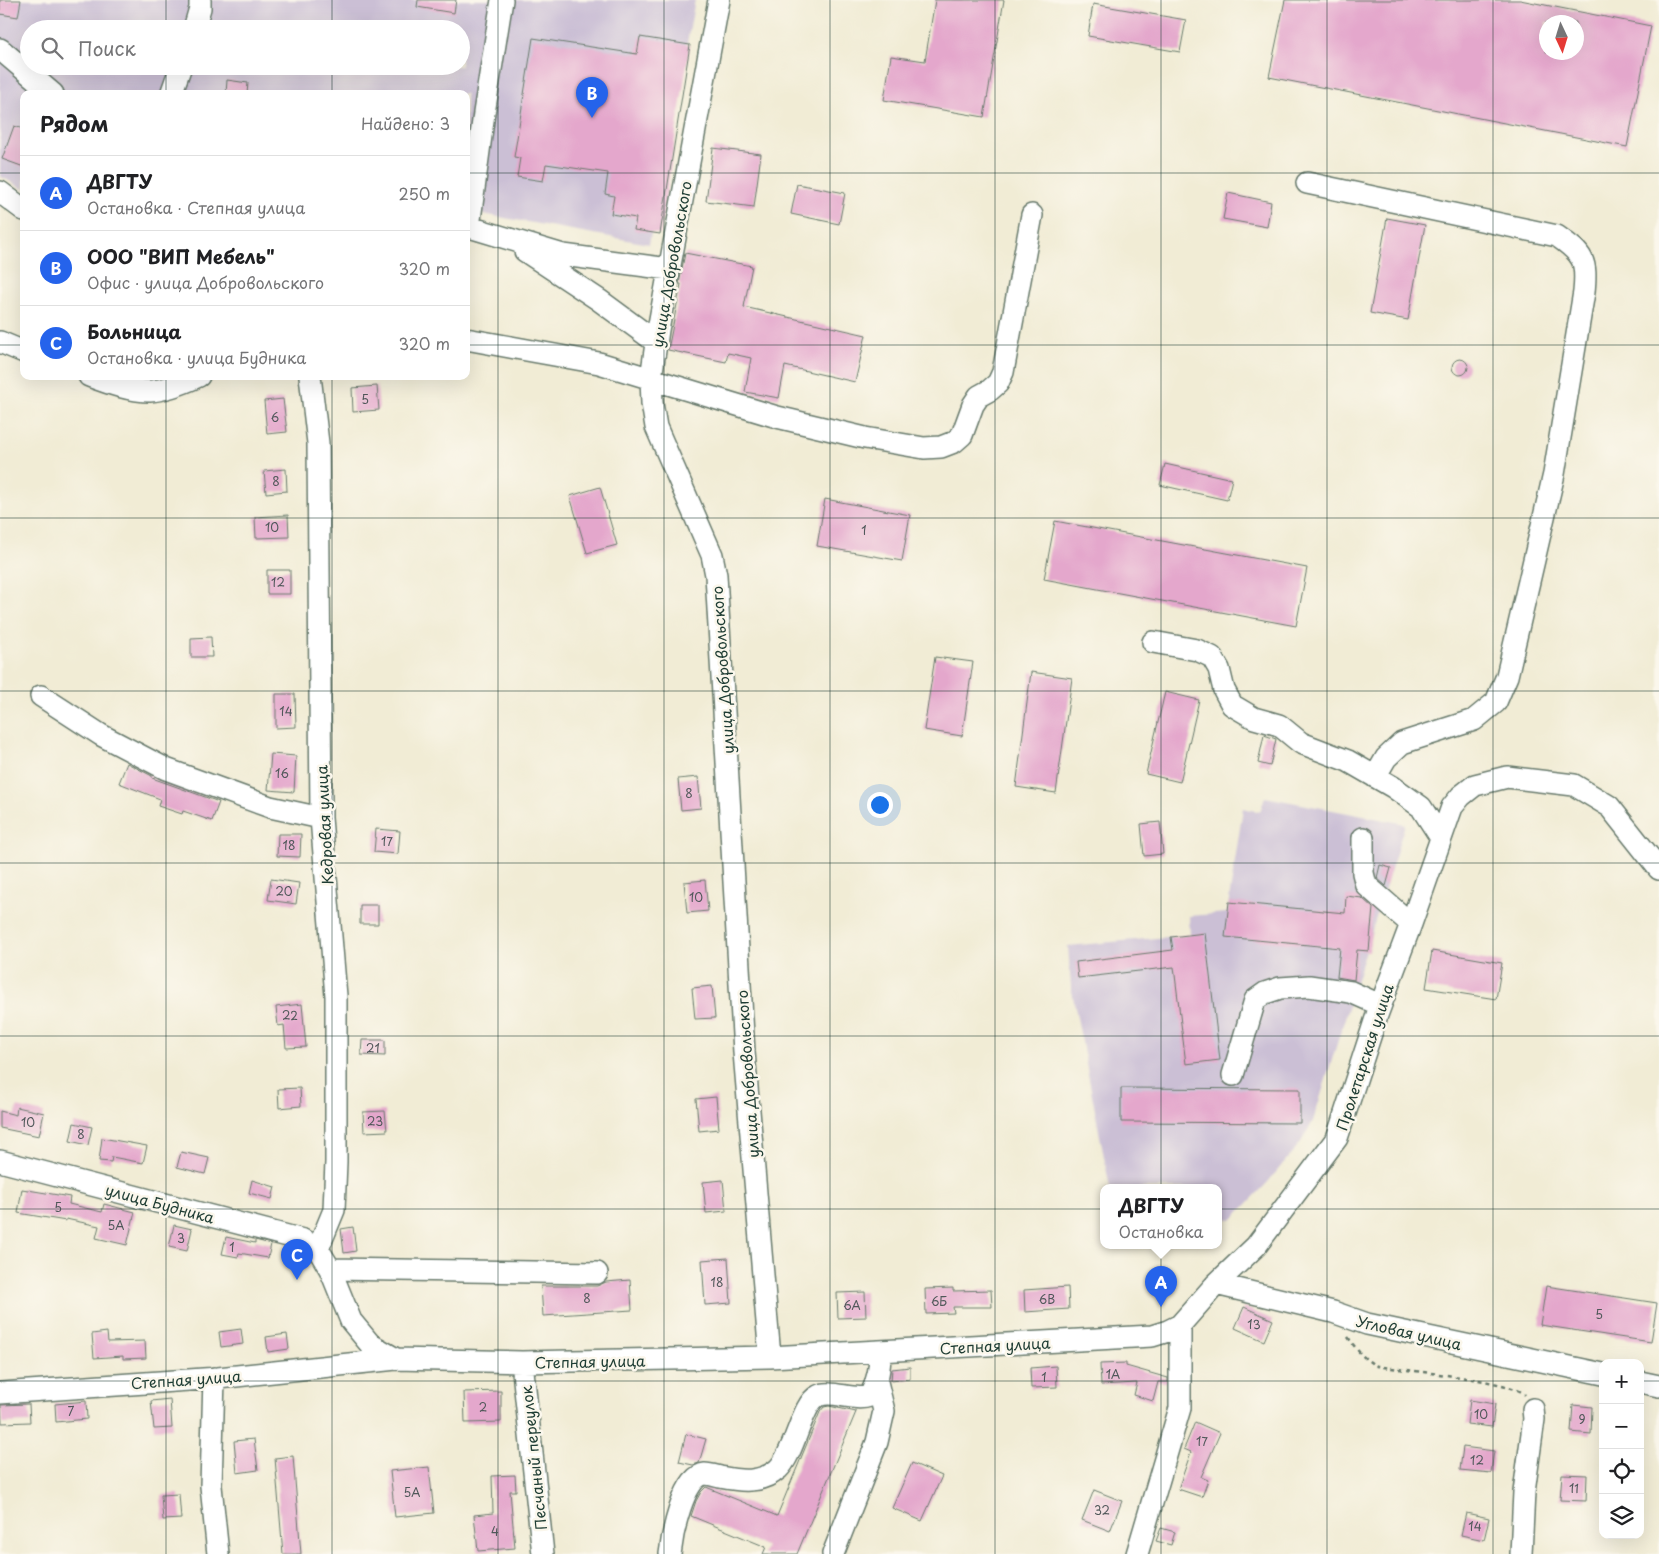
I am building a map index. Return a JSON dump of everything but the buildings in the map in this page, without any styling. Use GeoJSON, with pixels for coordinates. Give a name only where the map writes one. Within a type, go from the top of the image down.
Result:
{"type":"FeatureCollection","features":[{"type":"Feature","properties":{"kind":"street"},"geometry":{"type":"LineString","coordinates":[[197,20],[200,0]]}},
{"type":"Feature","properties":{"kind":"street"},"geometry":{"type":"LineString","coordinates":[[470,212],[502,0]]}},
{"type":"Feature","properties":{"kind":"street","name":"улица Добровольского"},"geometry":{"type":"LineString","coordinates":[[719,0],[656,342],[652,378],[652,403],[656,427],[712,555],[716,575],[744,1052],[770,1357]]}},
{"type":"Feature","properties":{"kind":"street"},"geometry":{"type":"LineString","coordinates":[[0,49],[20,66]]}},
{"type":"Feature","properties":{"kind":"street"},"geometry":{"type":"LineString","coordinates":[[31,75],[48,90]]}},
{"type":"Feature","properties":{"kind":"street"},"geometry":{"type":"LineString","coordinates":[[172,90],[178,75]]}},
{"type":"Feature","properties":{"kind":"street"},"geometry":{"type":"LineString","coordinates":[[1308,183],[1557,236],[1573,247],[1582,258],[1586,272],[1554,474],[1507,676],[1496,702],[1474,720],[1402,743],[1386,758],[1375,776]]}},
{"type":"Feature","properties":{"kind":"street"},"geometry":{"type":"LineString","coordinates":[[0,192],[20,207]]}},
{"type":"Feature","properties":{"kind":"street"},"geometry":{"type":"LineString","coordinates":[[470,340],[599,362],[777,417],[865,438],[924,448],[941,447],[954,442],[962,435],[973,405],[979,396],[998,383],[1003,372],[1032,215]]}},
{"type":"Feature","properties":{"kind":"street"},"geometry":{"type":"LineString","coordinates":[[470,227],[563,255],[669,269]]}},
{"type":"Feature","properties":{"kind":"street"},"geometry":{"type":"LineString","coordinates":[[505,238],[599,300],[656,342]]}},
{"type":"Feature","properties":{"kind":"street"},"geometry":{"type":"LineString","coordinates":[[0,342],[20,350]]}},
{"type":"Feature","properties":{"kind":"street"},"geometry":{"type":"LineString","coordinates":[[100,380],[116,386],[150,391],[183,384],[191,380]]}},
{"type":"Feature","properties":{"kind":"street","name":"Кедровая улица"},"geometry":{"type":"LineString","coordinates":[[311,380],[318,443],[321,818],[336,996],[336,1162],[334,1210],[318,1250]]}},
{"type":"Feature","properties":{"kind":"street"},"geometry":{"type":"LineString","coordinates":[[1153,642],[1197,650],[1212,657],[1219,669],[1224,690],[1232,705],[1254,718],[1279,725],[1301,743],[1348,760],[1393,787],[1421,808],[1441,838]]}},
{"type":"Feature","properties":{"kind":"street"},"geometry":{"type":"LineString","coordinates":[[41,696],[101,735],[166,769],[270,807],[321,818]]}},
{"type":"Feature","properties":{"kind":"street","name":"Пролетарская улица"},"geometry":{"type":"LineString","coordinates":[[1180,1325],[1216,1284],[1256,1246],[1337,1138],[1380,1005],[1412,924],[1452,807],[1461,796],[1475,785],[1507,777],[1574,785],[1609,806],[1659,868]]}},
{"type":"Feature","properties":{"kind":"street"},"geometry":{"type":"LineString","coordinates":[[1362,838],[1363,873],[1366,885],[1412,924]]}},
{"type":"Feature","properties":{"kind":"street"},"geometry":{"type":"LineString","coordinates":[[1233,1075],[1255,1000],[1265,993],[1286,987],[1309,986],[1351,992],[1380,1005]]}},
{"type":"Feature","properties":{"kind":"street","name":"улица Будника"},"geometry":{"type":"LineString","coordinates":[[0,1161],[303,1240],[318,1250]]}},
{"type":"Feature","properties":{"kind":"street"},"geometry":{"type":"LineString","coordinates":[[318,1250],[330,1269],[351,1320],[370,1344],[396,1359]]}},
{"type":"Feature","properties":{"kind":"street"},"geometry":{"type":"LineString","coordinates":[[330,1269],[597,1273]]}},
{"type":"Feature","properties":{"kind":"street","name":"Угловая улица"},"geometry":{"type":"LineString","coordinates":[[1216,1284],[1333,1312],[1366,1324],[1599,1373]]}},
{"type":"Feature","properties":{"kind":"street"},"geometry":{"type":"LineString","coordinates":[[1137,1554],[1180,1408],[1180,1325]]}},
{"type":"Feature","properties":{"kind":"street","name":"Степная улица"},"geometry":{"type":"LineString","coordinates":[[0,1392],[214,1378],[396,1359],[522,1362],[770,1357],[1152,1336],[1180,1325]]}},
{"type":"Feature","properties":{"kind":"street"},"geometry":{"type":"LineString","coordinates":[[670,1554],[672,1536],[687,1488],[693,1479],[704,1474],[742,1482],[762,1478],[778,1468],[792,1447],[809,1404],[816,1396],[824,1394],[861,1399],[870,1396],[877,1382],[880,1369],[880,1351]]}},
{"type":"Feature","properties":{"kind":"street","name":"Песчаный переулок"},"geometry":{"type":"LineString","coordinates":[[522,1362],[543,1554]]}},
{"type":"Feature","properties":{"kind":"street"},"geometry":{"type":"LineString","coordinates":[[214,1378],[211,1486],[218,1554]]}},
{"type":"Feature","properties":{"kind":"street"},"geometry":{"type":"LineString","coordinates":[[833,1554],[877,1442],[884,1412],[877,1382]]}},
{"type":"Feature","properties":{"kind":"street"},"geometry":{"type":"LineString","coordinates":[[1644,1383],[1659,1386]]}},
{"type":"Feature","properties":{"kind":"street"},"geometry":{"type":"LineString","coordinates":[[1520,1554],[1524,1492],[1534,1420],[1533,1409]]}},
{"type":"Feature","properties":{"kind":"path"},"geometry":{"type":"LineString","coordinates":[[1348,1337],[1358,1353],[1366,1361],[1377,1366],[1467,1378],[1513,1387],[1524,1392],[1533,1409]]}},
{"type":"Feature","properties":{"kind":"shaded area"},"geometry":{"type":"Polygon","coordinates":[[[0,0],[695,0],[649,244],[470,212],[470,90],[20,90],[20,187],[0,176],[0,0]]]}},
{"type":"Feature","properties":{"kind":"shaded area"},"geometry":{"type":"Polygon","coordinates":[[[1265,797],[1405,824],[1313,1121],[1301,1142],[1268,1182],[1232,1220],[1222,1219],[1222,1184],[1109,1184],[1071,986],[1068,946],[1190,935],[1189,916],[1227,913],[1243,808],[1260,812],[1265,797]]]}},
{"type":"Feature","properties":{"kind":"place","name":"ООО \"ВИП Мебель\""},"geometry":{"type":"Point","coordinates":[592,118]}},
{"type":"Feature","properties":{"kind":"place","name":"Больница"},"geometry":{"type":"Point","coordinates":[297,1280]}},
{"type":"Feature","properties":{"kind":"place","name":"ДВГТУ"},"geometry":{"type":"Point","coordinates":[1161,1307]}}]}
